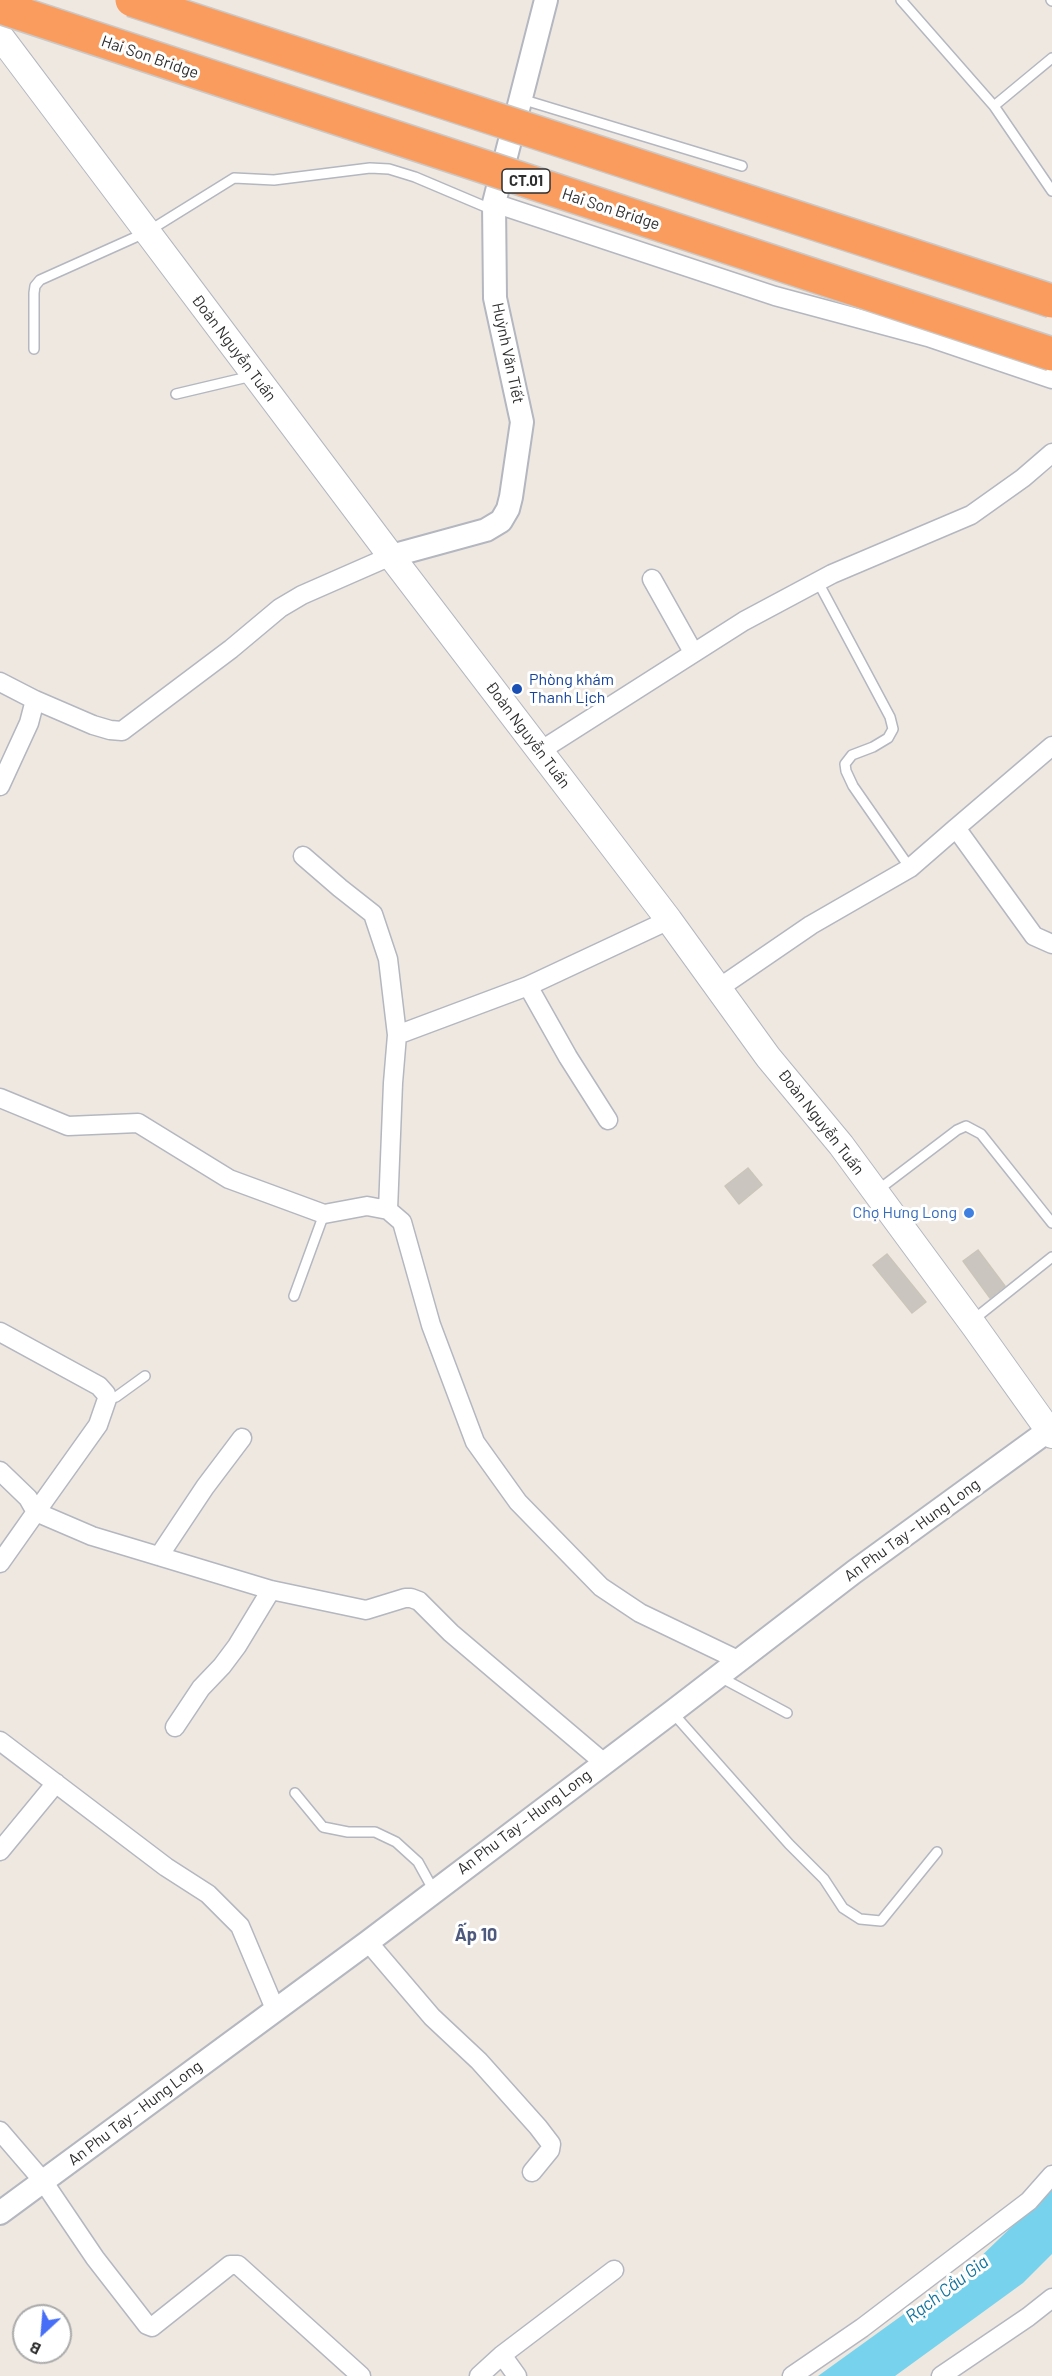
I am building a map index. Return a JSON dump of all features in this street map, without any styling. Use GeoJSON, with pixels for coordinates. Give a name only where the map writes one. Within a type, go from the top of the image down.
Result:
{"type":"FeatureCollection","features":[{"type":"Feature","properties":{"kind":"highway"},"geometry":{"type":"LineString","coordinates":[[132,0],[1052,301]]}},
{"type":"Feature","properties":{"kind":"highway","name":"Hai Son Bridge"},"geometry":{"type":"LineString","coordinates":[[0,7],[1052,354]]}},
{"type":"Feature","properties":{"kind":"main road","name":"Đoàn Nguyễn Tuấn"},"geometry":{"type":"LineString","coordinates":[[0,36],[11,61],[147,232],[669,920],[768,1057],[841,1145],[1051,1431]]}},
{"type":"Feature","properties":{"kind":"street","name":"Huỳnh Văn Tiết"},"geometry":{"type":"LineString","coordinates":[[391,556],[486,530],[501,521],[508,509],[522,422],[495,298],[494,207],[546,0]]}},
{"type":"Feature","properties":{"kind":"street"},"geometry":{"type":"LineString","coordinates":[[494,207],[775,296],[928,337],[1052,379]]}},
{"type":"Feature","properties":{"kind":"street"},"geometry":{"type":"LineString","coordinates":[[540,751],[744,621],[818,582],[971,515],[1023,478],[1052,453]]}},
{"type":"Feature","properties":{"kind":"street"},"geometry":{"type":"LineString","coordinates":[[0,682],[93,725],[110,730],[126,729],[280,608],[302,595],[391,556]]}},
{"type":"Feature","properties":{"kind":"street"},"geometry":{"type":"LineString","coordinates":[[652,579],[693,652]]}},
{"type":"Feature","properties":{"kind":"street"},"geometry":{"type":"LineString","coordinates":[[0,786],[29,723],[35,700]]}},
{"type":"Feature","properties":{"kind":"street"},"geometry":{"type":"LineString","coordinates":[[719,988],[812,925],[910,867],[1052,746]]}},
{"type":"Feature","properties":{"kind":"street"},"geometry":{"type":"LineString","coordinates":[[956,828],[1034,936],[1052,944]]}},
{"type":"Feature","properties":{"kind":"street"},"geometry":{"type":"LineString","coordinates":[[303,856],[373,914],[388,959],[397,1035],[387,1210]]}},
{"type":"Feature","properties":{"kind":"street"},"geometry":{"type":"LineString","coordinates":[[397,1035],[528,986],[669,920]]}},
{"type":"Feature","properties":{"kind":"street"},"geometry":{"type":"LineString","coordinates":[[528,986],[568,1058],[608,1120]]}},
{"type":"Feature","properties":{"kind":"street"},"geometry":{"type":"LineString","coordinates":[[0,1098],[68,1126],[138,1123],[229,1179],[324,1214],[368,1206],[387,1210],[402,1222],[431,1325],[475,1443],[518,1502],[601,1587],[640,1613],[738,1660]]}},
{"type":"Feature","properties":{"kind":"street"},"geometry":{"type":"LineString","coordinates":[[0,1332],[99,1386],[107,1399],[98,1425],[0,1563]]}},
{"type":"Feature","properties":{"kind":"street","name":"An Phu Tay - Hung Long"},"geometry":{"type":"LineString","coordinates":[[0,2213],[368,1942],[854,1572],[1051,1431]]}},
{"type":"Feature","properties":{"kind":"street"},"geometry":{"type":"LineString","coordinates":[[159,1556],[205,1487],[242,1438]]}},
{"type":"Feature","properties":{"kind":"street"},"geometry":{"type":"LineString","coordinates":[[0,1471],[28,1498],[36,1512],[92,1536],[271,1590],[366,1610],[374,1610],[405,1598],[418,1601],[451,1633],[603,1762]]}},
{"type":"Feature","properties":{"kind":"street"},"geometry":{"type":"LineString","coordinates":[[175,1727],[201,1688],[237,1646],[271,1590]]}},
{"type":"Feature","properties":{"kind":"street"},"geometry":{"type":"LineString","coordinates":[[0,1741],[166,1867],[208,1894],[240,1926],[274,2009]]}},
{"type":"Feature","properties":{"kind":"street"},"geometry":{"type":"LineString","coordinates":[[0,1851],[56,1783]]}},
{"type":"Feature","properties":{"kind":"street"},"geometry":{"type":"LineString","coordinates":[[368,1942],[432,2016],[478,2061],[551,2144],[550,2150],[532,2172]]}},
{"type":"Feature","properties":{"kind":"street"},"geometry":{"type":"LineString","coordinates":[[0,2132],[43,2181],[95,2258],[147,2325],[152,2326],[230,2265],[238,2265],[361,2376]]}},
{"type":"Feature","properties":{"kind":"street"},"geometry":{"type":"LineString","coordinates":[[792,2376],[862,2328],[1029,2201],[1052,2175]]}},
{"type":"Feature","properties":{"kind":"street"},"geometry":{"type":"LineString","coordinates":[[479,2376],[502,2355],[614,2270]]}},
{"type":"Feature","properties":{"kind":"street"},"geometry":{"type":"LineString","coordinates":[[941,2376],[1052,2298]]}},
{"type":"Feature","properties":{"kind":"street"},"geometry":{"type":"LineString","coordinates":[[502,2355],[517,2376]]}},
{"type":"Feature","properties":{"kind":"lane"},"geometry":{"type":"LineString","coordinates":[[901,0],[994,106],[1052,191]]}},
{"type":"Feature","properties":{"kind":"lane"},"geometry":{"type":"LineString","coordinates":[[994,106],[1052,58]]}},
{"type":"Feature","properties":{"kind":"lane"},"geometry":{"type":"LineString","coordinates":[[521,99],[742,166]]}},
{"type":"Feature","properties":{"kind":"lane"},"geometry":{"type":"LineString","coordinates":[[34,349],[34,293],[35,285],[40,280],[147,232],[234,178],[274,180],[370,168],[389,169],[494,207]]}},
{"type":"Feature","properties":{"kind":"lane"},"geometry":{"type":"LineString","coordinates":[[177,394],[255,376]]}},
{"type":"Feature","properties":{"kind":"lane"},"geometry":{"type":"LineString","coordinates":[[818,582],[890,717],[893,729],[888,738],[852,755],[846,764],[846,771],[853,786],[910,867]]}},
{"type":"Feature","properties":{"kind":"lane"},"geometry":{"type":"LineString","coordinates":[[875,1191],[957,1130],[966,1126],[981,1134],[1052,1223]]}},
{"type":"Feature","properties":{"kind":"lane"},"geometry":{"type":"LineString","coordinates":[[294,1296],[324,1214]]}},
{"type":"Feature","properties":{"kind":"lane"},"geometry":{"type":"LineString","coordinates":[[971,1321],[1052,1257]]}},
{"type":"Feature","properties":{"kind":"lane"},"geometry":{"type":"LineString","coordinates":[[107,1399],[124,1392],[145,1376]]}},
{"type":"Feature","properties":{"kind":"lane"},"geometry":{"type":"LineString","coordinates":[[718,1676],[787,1713]]}},
{"type":"Feature","properties":{"kind":"lane"},"geometry":{"type":"LineString","coordinates":[[672,1712],[789,1844],[825,1879],[843,1908],[860,1919],[881,1921],[937,1852]]}},
{"type":"Feature","properties":{"kind":"lane"},"geometry":{"type":"LineString","coordinates":[[295,1793],[323,1827],[348,1832],[375,1832],[396,1842],[418,1862],[434,1891]]}},
{"type":"Feature","properties":{"kind":"water","name":"Rạch Cầu Gia"},"geometry":{"type":"Polygon","coordinates":[[[1052,2188],[1052,2254],[1023,2283],[895,2376],[818,2376],[972,2265],[1052,2188]]]}},
{"type":"Feature","properties":{"kind":"building"},"geometry":{"type":"Polygon","coordinates":[[[748,1168],[762,1185],[739,1204],[725,1186],[748,1168]]]}},
{"type":"Feature","properties":{"kind":"building"},"geometry":{"type":"Polygon","coordinates":[[[978,1250],[1005,1286],[990,1298],[963,1261],[978,1250]]]}},
{"type":"Feature","properties":{"kind":"building"},"geometry":{"type":"Polygon","coordinates":[[[887,1254],[926,1302],[912,1313],[873,1265],[887,1254]]]}},
{"type":"Feature","properties":{"kind":"place","name":"Phòng khám Thanh Lịch"},"geometry":{"type":"Point","coordinates":[517,689]}},
{"type":"Feature","properties":{"kind":"place","name":"Chợ Hưng Long"},"geometry":{"type":"Point","coordinates":[969,1213]}},
{"type":"Feature","properties":{"kind":"district","name":"Ấp 10"},"geometry":{"type":"Point","coordinates":[476,1935]}}]}
